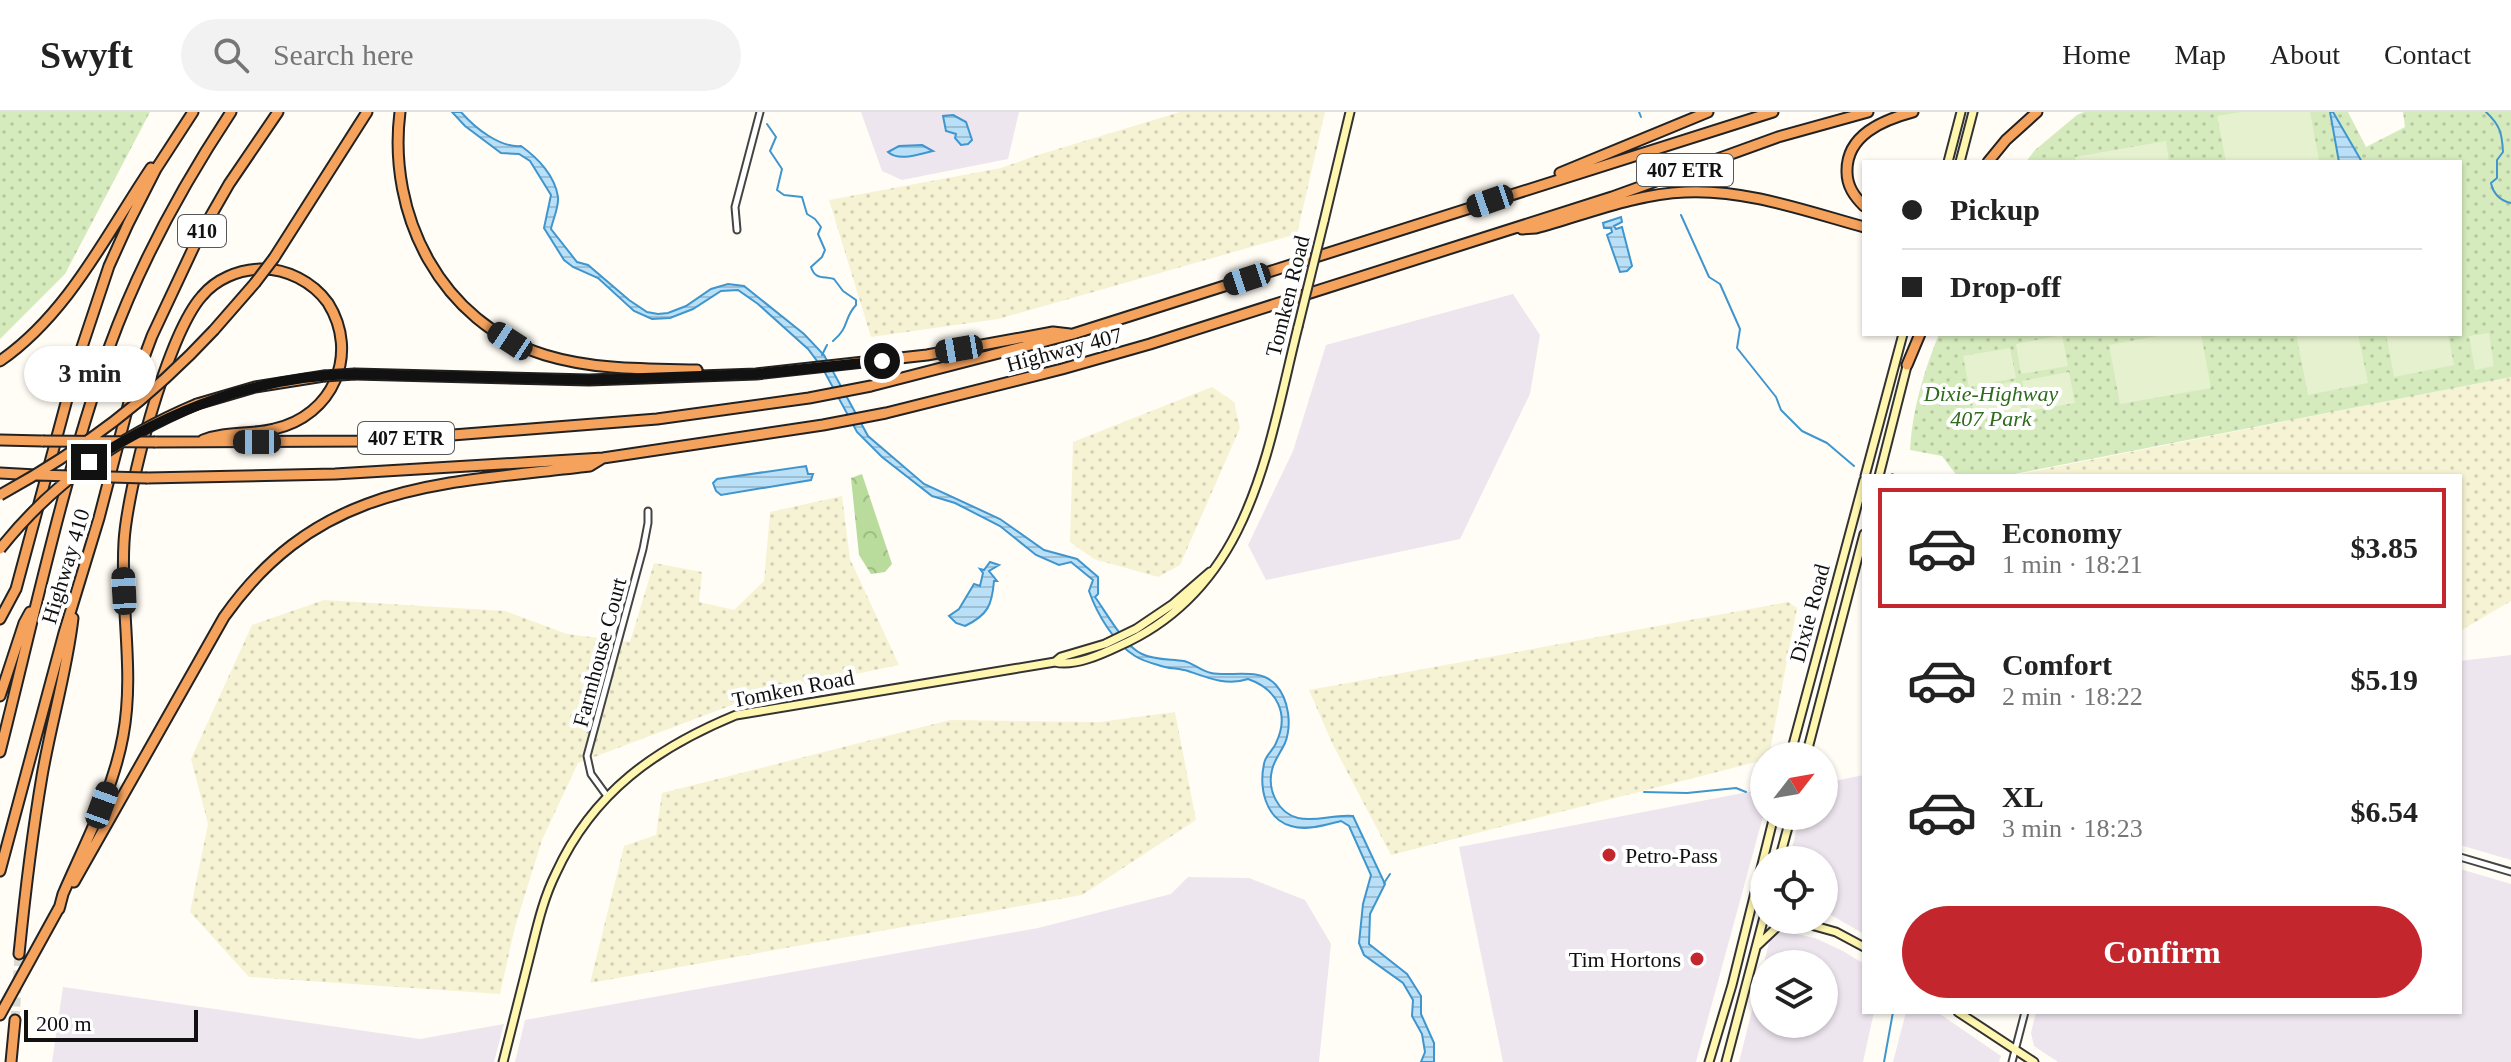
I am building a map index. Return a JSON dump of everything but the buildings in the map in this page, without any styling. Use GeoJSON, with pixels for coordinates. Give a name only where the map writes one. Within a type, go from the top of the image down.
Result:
{"type":"FeatureCollection","features":[{"type":"Feature","properties":{"kind":"highway"},"geometry":{"type":"LineString","coordinates":[[0,361],[30,337],[68,294],[190,112]]}},
{"type":"Feature","properties":{"kind":"highway"},"geometry":{"type":"LineString","coordinates":[[0,619],[16,589],[77,362],[109,266],[156,169],[190,112]]}},
{"type":"Feature","properties":{"kind":"highway","name":"Highway 410"},"geometry":{"type":"LineString","coordinates":[[0,752],[38,598],[91,403],[110,346],[161,230],[194,169],[231,112]]}},
{"type":"Feature","properties":{"kind":"highway","name":"Highway 410"},"geometry":{"type":"LineString","coordinates":[[0,871],[133,387],[152,336],[198,238],[235,174],[278,112]]}},
{"type":"Feature","properties":{"kind":"highway"},"geometry":{"type":"LineString","coordinates":[[0,495],[82,446],[131,410],[172,374],[214,330],[274,258],[367,112]]}},
{"type":"Feature","properties":{"kind":"highway"},"geometry":{"type":"LineString","coordinates":[[400,112],[398,168],[403,201],[414,234],[441,280],[480,320],[527,349],[561,360],[610,368],[698,370],[712,375]]}},
{"type":"Feature","properties":{"kind":"highway"},"geometry":{"type":"LineString","coordinates":[[1512,193],[1708,112]]}},
{"type":"Feature","properties":{"kind":"highway","name":"Highway 407"},"geometry":{"type":"LineString","coordinates":[[0,440],[376,441],[657,419],[809,398],[871,386],[1073,334],[1773,112]]}},
{"type":"Feature","properties":{"kind":"highway","name":"Highway 407"},"geometry":{"type":"LineString","coordinates":[[0,473],[147,478],[335,474],[603,458],[886,413],[1150,344],[1612,197],[1778,137],[1868,112]]}},
{"type":"Feature","properties":{"kind":"highway"},"geometry":{"type":"LineString","coordinates":[[1862,204],[1847,178],[1851,150],[1858,139],[1870,130],[1913,112]]}},
{"type":"Feature","properties":{"kind":"highway"},"geometry":{"type":"LineString","coordinates":[[1990,160],[2037,112]]}},
{"type":"Feature","properties":{"kind":"highway"},"geometry":{"type":"LineString","coordinates":[[1502,231],[1536,228],[1648,197],[1687,192],[1749,197],[1862,226]]}},
{"type":"Feature","properties":{"kind":"highway"},"geometry":{"type":"LineString","coordinates":[[59,909],[114,773],[124,735],[128,670],[124,538],[143,448],[171,357],[194,307],[211,288],[230,275],[252,270],[276,270],[308,283],[328,304],[341,334],[342,361],[337,380],[328,395],[308,415],[288,425],[273,430],[216,435],[197,442]]}},
{"type":"Feature","properties":{"kind":"highway"},"geometry":{"type":"LineString","coordinates":[[0,549],[38,506],[89,462],[139,431],[197,404],[255,387],[355,374],[589,380],[793,370],[927,355],[1053,332],[1073,334]]}},
{"type":"Feature","properties":{"kind":"highway"},"geometry":{"type":"LineString","coordinates":[[1907,365],[1916,336]]}},
{"type":"Feature","properties":{"kind":"highway"},"geometry":{"type":"LineString","coordinates":[[0,1015],[224,617],[253,579],[291,545],[340,514],[400,492],[430,485],[590,466],[603,458]]}},
{"type":"Feature","properties":{"kind":"highway"},"geometry":{"type":"LineString","coordinates":[[0,482],[19,474]]}},
{"type":"Feature","properties":{"kind":"highway"},"geometry":{"type":"LineString","coordinates":[[0,696],[24,623],[38,598]]}},
{"type":"Feature","properties":{"kind":"highway"},"geometry":{"type":"LineString","coordinates":[[19,954],[42,775],[71,642],[75,601]]}},
{"type":"Feature","properties":{"kind":"highway"},"geometry":{"type":"LineString","coordinates":[[11,1062],[15,1020]]}},
{"type":"Feature","properties":{"kind":"main road","name":"Tomken Road"},"geometry":{"type":"LineString","coordinates":[[503,1062],[542,908],[556,872],[589,818],[607,796],[655,755],[693,733],[736,715],[1055,662],[1061,657],[1107,647],[1139,632],[1211,572],[1233,542],[1263,470],[1350,112]]}},
{"type":"Feature","properties":{"kind":"main road"},"geometry":{"type":"LineString","coordinates":[[1949,159],[1961,112]]}},
{"type":"Feature","properties":{"kind":"main road"},"geometry":{"type":"LineString","coordinates":[[1961,160],[1973,112]]}},
{"type":"Feature","properties":{"kind":"main road","name":"Dixie Road"},"geometry":{"type":"LineString","coordinates":[[1866,474],[1902,336]]}},
{"type":"Feature","properties":{"kind":"main road"},"geometry":{"type":"LineString","coordinates":[[1880,474],[1907,365]]}},
{"type":"Feature","properties":{"kind":"main road","name":"Dixie Road"},"geometry":{"type":"LineString","coordinates":[[1794,742],[1862,489]]}},
{"type":"Feature","properties":{"kind":"main road","name":"Dixie Road"},"geometry":{"type":"LineString","coordinates":[[1810,742],[1862,542]]}},
{"type":"Feature","properties":{"kind":"main road"},"geometry":{"type":"LineString","coordinates":[[1709,1062],[1732,985],[1770,830]]}},
{"type":"Feature","properties":{"kind":"main road"},"geometry":{"type":"LineString","coordinates":[[1838,933],[1862,946]]}},
{"type":"Feature","properties":{"kind":"main road"},"geometry":{"type":"LineString","coordinates":[[1726,1062],[1760,934]]}},
{"type":"Feature","properties":{"kind":"main road"},"geometry":{"type":"LineString","coordinates":[[1757,946],[1770,934]]}},
{"type":"Feature","properties":{"kind":"main road"},"geometry":{"type":"LineString","coordinates":[[1961,1014],[2034,1062]]}},
{"type":"Feature","properties":{"kind":"street"},"geometry":{"type":"LineString","coordinates":[[737,230],[735,207],[760,112]]}},
{"type":"Feature","properties":{"kind":"street","name":"Farmhouse Court"},"geometry":{"type":"LineString","coordinates":[[607,796],[591,774],[587,756],[643,549],[648,511]]}},
{"type":"Feature","properties":{"kind":"street"},"geometry":{"type":"LineString","coordinates":[[2462,858],[2511,872]]}},
{"type":"Feature","properties":{"kind":"street"},"geometry":{"type":"LineString","coordinates":[[2012,1062],[2024,1014]]}},
{"type":"Feature","properties":{"kind":"shaded area"},"geometry":{"type":"Polygon","coordinates":[[[861,112],[1019,112],[1008,159],[902,180],[882,171],[861,112]]]}},
{"type":"Feature","properties":{"kind":"shaded area"},"geometry":{"type":"Polygon","coordinates":[[[1180,112],[1325,112],[1297,234],[998,319],[871,337],[829,200],[1001,168],[1180,112]]]}},
{"type":"Feature","properties":{"kind":"shaded area"},"geometry":{"type":"Polygon","coordinates":[[[1513,294],[1540,335],[1530,394],[1460,539],[1266,580],[1248,545],[1293,451],[1326,345],[1513,294]]]}},
{"type":"Feature","properties":{"kind":"shaded area"},"geometry":{"type":"Polygon","coordinates":[[[2511,377],[2511,601],[2462,630],[2462,474],[2019,474],[2511,377]]]}},
{"type":"Feature","properties":{"kind":"shaded area"},"geometry":{"type":"Polygon","coordinates":[[[1212,387],[1234,402],[1240,428],[1180,565],[1158,577],[1094,559],[1070,542],[1073,442],[1212,387]]]}},
{"type":"Feature","properties":{"kind":"shaded area"},"geometry":{"type":"Polygon","coordinates":[[[842,496],[850,559],[899,665],[764,693],[578,763],[542,840],[515,927],[500,994],[249,977],[190,912],[208,824],[191,759],[252,625],[324,600],[505,611],[567,634],[630,642],[654,563],[702,572],[699,602],[734,610],[764,581],[770,512],[842,496]]]}},
{"type":"Feature","properties":{"kind":"shaded area"},"geometry":{"type":"Polygon","coordinates":[[[1788,602],[1797,608],[1772,742],[1750,742],[1750,764],[1391,855],[1332,743],[1309,690],[1788,602]]]}},
{"type":"Feature","properties":{"kind":"shaded area"},"geometry":{"type":"Polygon","coordinates":[[[2511,655],[2511,860],[2462,846],[2462,661],[2511,655]]]}},
{"type":"Feature","properties":{"kind":"shaded area"},"geometry":{"type":"Polygon","coordinates":[[[1175,712],[1196,820],[1082,895],[590,983],[624,846],[656,835],[662,793],[950,720],[1099,722],[1175,712]]]}},
{"type":"Feature","properties":{"kind":"shaded area"},"geometry":{"type":"Polygon","coordinates":[[[1862,775],[1862,933],[1838,919],[1838,846],[1792,846],[1796,830],[1838,830],[1838,780],[1862,775]]]}},
{"type":"Feature","properties":{"kind":"shaded area"},"geometry":{"type":"Polygon","coordinates":[[[1750,792],[1750,830],[1759,830],[1755,846],[1750,846],[1750,864],[1696,1062],[1503,1062],[1459,847],[1750,792]]]}},
{"type":"Feature","properties":{"kind":"shaded area"},"geometry":{"type":"Polygon","coordinates":[[[2462,870],[2511,884],[2511,1062],[2058,1062],[2034,1046],[2031,1033],[2036,1014],[2462,1014],[2462,870]]]}},
{"type":"Feature","properties":{"kind":"shaded area"},"geometry":{"type":"Polygon","coordinates":[[[1188,877],[1249,878],[1305,900],[1331,944],[1319,1062],[515,1062],[525,1020],[1038,928],[1171,894],[1188,877]]]}},
{"type":"Feature","properties":{"kind":"shaded area"},"geometry":{"type":"Polygon","coordinates":[[[1778,934],[1815,938],[1843,951],[1862,963],[1862,1014],[1874,1014],[1863,1062],[1739,1062],[1750,1018],[1750,1038],[1838,1038],[1838,950],[1767,950],[1770,939],[1778,934]]]}},
{"type":"Feature","properties":{"kind":"shaded area"},"geometry":{"type":"Polygon","coordinates":[[[63,987],[420,1039],[504,1024],[494,1062],[52,1062],[63,987]]]}},
{"type":"Feature","properties":{"kind":"shaded area"},"geometry":{"type":"Polygon","coordinates":[[[1905,1014],[1940,1014],[2001,1056],[1999,1062],[1893,1062],[1905,1014]]]}},
{"type":"Feature","properties":{"kind":"green space"},"geometry":{"type":"Polygon","coordinates":[[[0,112],[150,112],[65,274],[0,339],[0,112]]]}},
{"type":"Feature","properties":{"kind":"green space","name":"Dixie-Highway 407 Park"},"geometry":{"type":"Polygon","coordinates":[[[2084,112],[2348,112],[2366,147],[2405,127],[2403,112],[2511,112],[2511,377],[2014,474],[1956,474],[1942,456],[1910,450],[1920,391],[1938,336],[2462,336],[2462,160],[2028,160],[2084,112]]]}},
{"type":"Feature","properties":{"kind":"green space"},"geometry":{"type":"Polygon","coordinates":[[[2241,112],[2310,112],[2319,160],[2226,160],[2217,116],[2241,112]]]}},
{"type":"Feature","properties":{"kind":"green space"},"geometry":{"type":"Polygon","coordinates":[[[2166,141],[2169,160],[2076,160],[2075,157],[2166,141]]]}},
{"type":"Feature","properties":{"kind":"green space"},"geometry":{"type":"Polygon","coordinates":[[[2489,333],[2494,366],[2475,370],[2469,336],[2489,333]]]}},
{"type":"Feature","properties":{"kind":"green space"},"geometry":{"type":"Polygon","coordinates":[[[2062,336],[2068,366],[2021,374],[2016,344],[2062,336]]]}},
{"type":"Feature","properties":{"kind":"green space"},"geometry":{"type":"Polygon","coordinates":[[[2157,336],[2201,336],[2211,388],[2120,404],[2109,345],[2157,336]]]}},
{"type":"Feature","properties":{"kind":"green space"},"geometry":{"type":"Polygon","coordinates":[[[2296,336],[2358,336],[2368,383],[2308,395],[2296,336]]]}},
{"type":"Feature","properties":{"kind":"green space"},"geometry":{"type":"Polygon","coordinates":[[[2386,336],[2448,336],[2454,365],[2394,377],[2386,336]]]}},
{"type":"Feature","properties":{"kind":"green space"},"geometry":{"type":"Polygon","coordinates":[[[2010,348],[2016,378],[1969,387],[1963,356],[2010,348]]]}},
{"type":"Feature","properties":{"kind":"green space"},"geometry":{"type":"Polygon","coordinates":[[[2069,372],[2075,403],[2028,411],[2022,381],[2069,372]]]}},
{"type":"Feature","properties":{"kind":"green space"},"geometry":{"type":"Polygon","coordinates":[[[2016,381],[2022,412],[1975,421],[1970,390],[2016,381]]]}},
{"type":"Feature","properties":{"kind":"green space"},"geometry":{"type":"Polygon","coordinates":[[[862,474],[892,564],[885,572],[871,574],[859,555],[851,478],[862,474]]]}},
{"type":"Feature","properties":{"kind":"water"},"geometry":{"type":"Polygon","coordinates":[[[452,112],[461,112],[496,140],[521,146],[539,162],[553,182],[558,197],[551,229],[577,262],[588,265],[629,300],[647,312],[668,313],[686,306],[711,289],[728,284],[744,286],[804,334],[824,355],[868,436],[924,484],[1000,519],[1044,550],[1077,559],[1098,577],[1098,594],[1095,597],[1136,650],[1152,657],[1187,662],[1211,673],[1262,676],[1276,685],[1284,698],[1289,721],[1285,743],[1272,770],[1273,793],[1285,811],[1298,818],[1353,816],[1385,884],[1370,914],[1369,944],[1407,974],[1421,996],[1421,1014],[1434,1043],[1434,1062],[1421,1062],[1425,1052],[1422,1034],[1412,1016],[1413,1000],[1403,983],[1364,955],[1359,943],[1363,904],[1371,875],[1349,826],[1341,821],[1310,828],[1291,826],[1275,817],[1266,801],[1262,782],[1264,764],[1276,743],[1282,722],[1278,704],[1267,689],[1248,679],[1225,681],[1162,666],[1140,659],[1127,650],[1113,636],[1097,609],[1089,591],[1093,580],[1071,562],[1059,565],[1036,555],[1000,526],[955,503],[932,496],[882,457],[857,432],[823,369],[808,349],[738,290],[721,291],[693,309],[670,318],[652,319],[634,311],[598,278],[564,260],[544,228],[551,195],[530,161],[519,154],[501,153],[452,112]]]}},
{"type":"Feature","properties":{"kind":"water"},"geometry":{"type":"Polygon","coordinates":[[[2330,112],[2333,112],[2361,160],[2339,160],[2330,112]]]}},
{"type":"Feature","properties":{"kind":"water"},"geometry":{"type":"Polygon","coordinates":[[[953,115],[966,122],[972,140],[968,144],[961,145],[955,138],[956,134],[946,131],[943,116],[953,115]]]}},
{"type":"Feature","properties":{"kind":"water"},"geometry":{"type":"Polygon","coordinates":[[[922,145],[933,151],[903,157],[888,152],[899,146],[922,145]]]}},
{"type":"Feature","properties":{"kind":"water"},"geometry":{"type":"Polygon","coordinates":[[[1621,217],[1622,222],[1614,226],[1616,229],[1622,227],[1632,266],[1620,272],[1607,235],[1612,232],[1611,228],[1604,228],[1603,223],[1621,217]]]}},
{"type":"Feature","properties":{"kind":"water"},"geometry":{"type":"Polygon","coordinates":[[[806,466],[808,474],[813,474],[811,480],[721,495],[713,483],[717,479],[806,466]]]}},
{"type":"Feature","properties":{"kind":"water"},"geometry":{"type":"Polygon","coordinates":[[[990,562],[999,565],[989,571],[997,581],[994,581],[987,608],[979,618],[965,626],[956,623],[949,616],[959,609],[974,584],[980,586],[983,573],[980,569],[984,570],[990,562]]]}},
{"type":"Feature","properties":{"kind":"waterway"},"geometry":{"type":"LineString","coordinates":[[1639,112],[1641,117]]}},
{"type":"Feature","properties":{"kind":"waterway"},"geometry":{"type":"LineString","coordinates":[[2486,112],[2497,125],[2503,145],[2503,152],[2497,160],[2497,178],[2491,183],[2492,187],[2500,198],[2511,203]]}},
{"type":"Feature","properties":{"kind":"waterway"},"geometry":{"type":"LineString","coordinates":[[767,124],[776,137],[770,151],[782,169],[777,190],[784,195],[802,197],[807,214],[821,227],[818,234],[825,250],[811,267],[813,271],[817,276],[834,279],[843,291],[856,300],[842,331],[833,341]]}},
{"type":"Feature","properties":{"kind":"waterway"},"geometry":{"type":"LineString","coordinates":[[1681,215],[1709,277],[1720,284],[1740,329],[1737,348],[1776,397],[1781,410],[1802,431],[1827,443],[1854,466]]}},
{"type":"Feature","properties":{"kind":"waterway"},"geometry":{"type":"LineString","coordinates":[[822,355],[827,345]]}},
{"type":"Feature","properties":{"kind":"waterway"},"geometry":{"type":"LineString","coordinates":[[1644,792],[1687,793],[1736,788],[1746,792]]}},
{"type":"Feature","properties":{"kind":"waterway"},"geometry":{"type":"LineString","coordinates":[[1384,883],[1390,874]]}},
{"type":"Feature","properties":{"kind":"waterway"},"geometry":{"type":"LineString","coordinates":[[1884,1062],[1893,1014]]}},
{"type":"Feature","properties":{"kind":"tunnel"},"geometry":{"type":"LineString","coordinates":[[15,1020],[19,954]]}},
{"type":"Feature","properties":{"kind":"place","name":"Petro-Pass"},"geometry":{"type":"Point","coordinates":[1609,855]}},
{"type":"Feature","properties":{"kind":"place","name":"Tim Hortons"},"geometry":{"type":"Point","coordinates":[1697,959]}},
{"type":"Feature","properties":{"kind":"route"},"geometry":{"type":"LineString","coordinates":[[89,462],[139,431],[197,404],[255,387],[324,376],[355,374],[589,380],[756,374],[882,361]]}}]}
